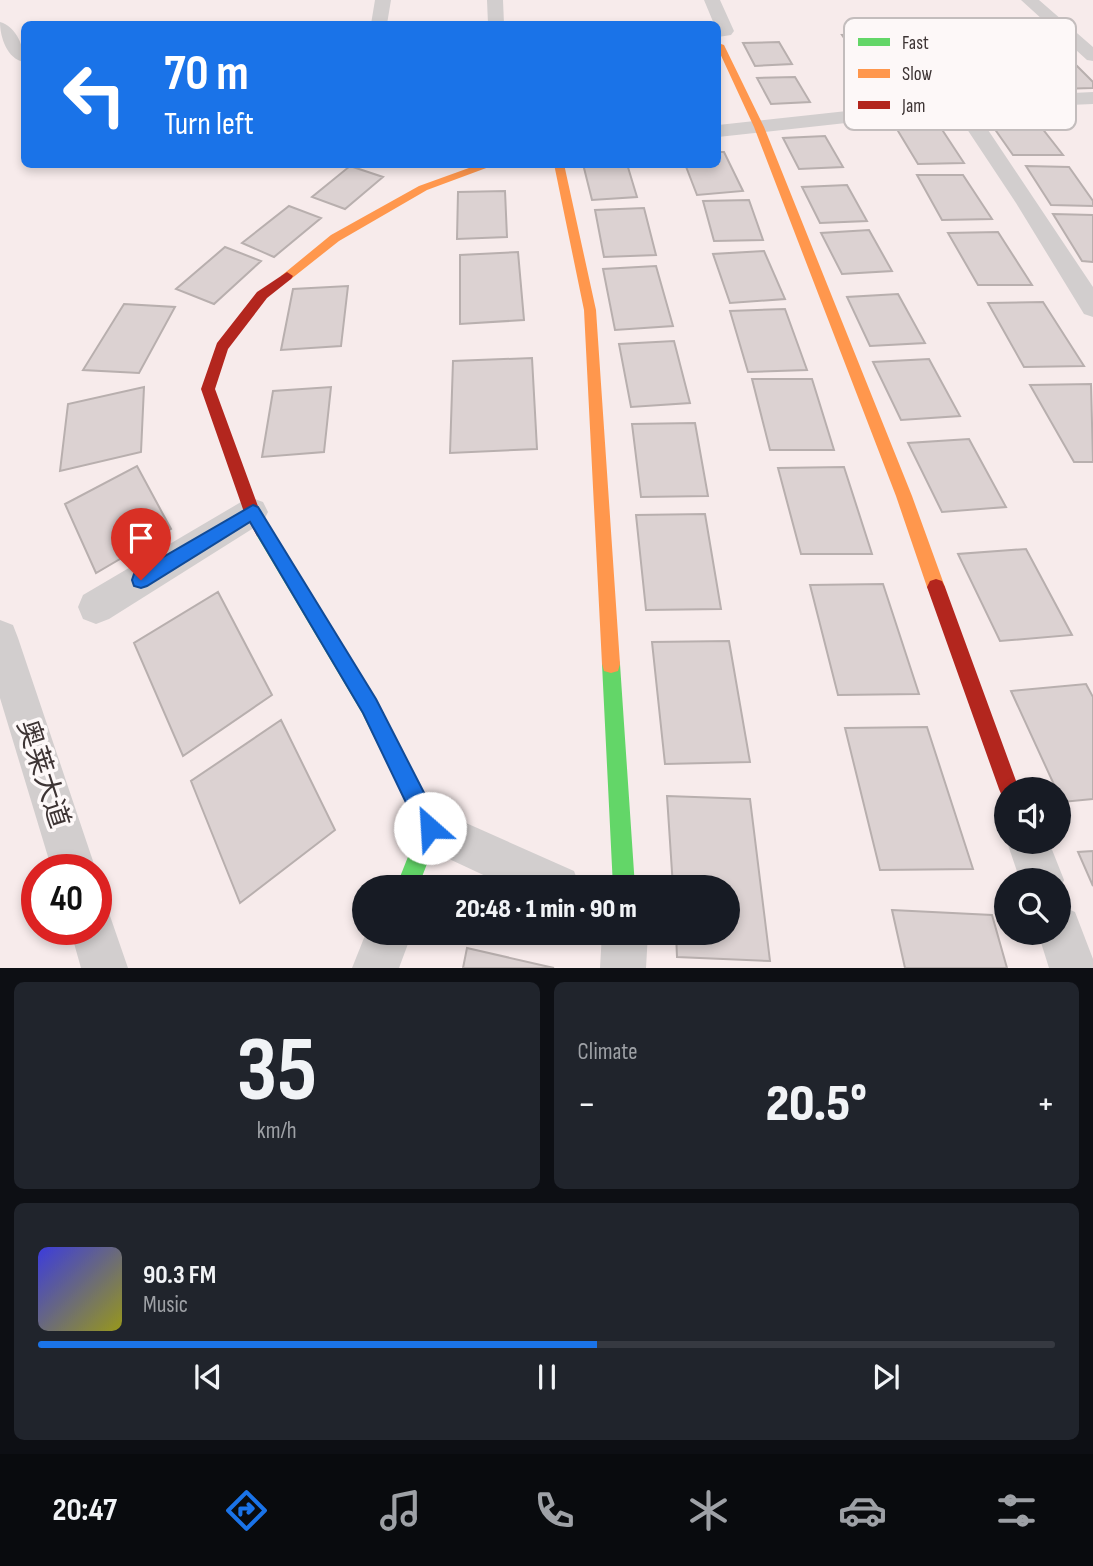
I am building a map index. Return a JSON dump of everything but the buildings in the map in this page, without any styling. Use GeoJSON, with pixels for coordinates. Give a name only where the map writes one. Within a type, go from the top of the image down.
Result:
{"type":"FeatureCollection","features":[{"type":"Feature","properties":{"kind":"street"},"geometry":{"type":"LineString","coordinates":[[380,21],[383,0]]}},
{"type":"Feature","properties":{"kind":"street"},"geometry":{"type":"LineString","coordinates":[[495,0],[495,21]]}},
{"type":"Feature","properties":{"kind":"street"},"geometry":{"type":"LineString","coordinates":[[712,0],[721,21]]}},
{"type":"Feature","properties":{"kind":"street"},"geometry":{"type":"LineString","coordinates":[[1029,0],[1049,18]]}},
{"type":"Feature","properties":{"kind":"street"},"geometry":{"type":"LineString","coordinates":[[1076,24],[1082,24]]}},
{"type":"Feature","properties":{"kind":"street"},"geometry":{"type":"LineString","coordinates":[[0,27],[21,53]]}},
{"type":"Feature","properties":{"kind":"street"},"geometry":{"type":"LineString","coordinates":[[1076,41],[1093,56]]}},
{"type":"Feature","properties":{"kind":"street"},"geometry":{"type":"LineString","coordinates":[[721,43],[759,127],[904,496],[1005,777]]}},
{"type":"Feature","properties":{"kind":"street"},"geometry":{"type":"LineString","coordinates":[[721,131],[844,117]]}},
{"type":"Feature","properties":{"kind":"street"},"geometry":{"type":"LineString","coordinates":[[980,130],[1037,214],[1093,308]]}},
{"type":"Feature","properties":{"kind":"street"},"geometry":{"type":"LineString","coordinates":[[480,168],[423,188],[335,238],[262,296],[222,347],[208,389],[253,512],[369,706],[430,828],[532,875]]}},
{"type":"Feature","properties":{"kind":"street"},"geometry":{"type":"LineString","coordinates":[[560,168],[590,310],[623,875]]}},
{"type":"Feature","properties":{"kind":"street"},"geometry":{"type":"LineString","coordinates":[[96,607],[253,512]]}},
{"type":"Feature","properties":{"kind":"street","name":"奥莱大道"},"geometry":{"type":"LineString","coordinates":[[0,638],[69,854]]}},
{"type":"Feature","properties":{"kind":"street"},"geometry":{"type":"LineString","coordinates":[[412,875],[430,828]]}},
{"type":"Feature","properties":{"kind":"street"},"geometry":{"type":"LineString","coordinates":[[98,945],[105,968]]}},
{"type":"Feature","properties":{"kind":"street"},"geometry":{"type":"LineString","coordinates":[[375,968],[384,945]]}},
{"type":"Feature","properties":{"kind":"street"},"geometry":{"type":"LineString","coordinates":[[623,968],[624,945]]}},
{"type":"Feature","properties":{"kind":"street"},"geometry":{"type":"LineString","coordinates":[[1065,945],[1073,968]]}},
{"type":"Feature","properties":{"kind":"traffic: fast"},"geometry":{"type":"LineString","coordinates":[[263,531],[369,706],[430,828],[412,875]]}},
{"type":"Feature","properties":{"kind":"traffic: fast"},"geometry":{"type":"LineString","coordinates":[[611,664],[623,875]]}},
{"type":"Feature","properties":{"kind":"traffic: slow"},"geometry":{"type":"LineString","coordinates":[[721,47],[759,127],[904,496],[936,587]]}},
{"type":"Feature","properties":{"kind":"traffic: slow"},"geometry":{"type":"LineString","coordinates":[[287,276],[335,238],[423,188],[480,168]]}},
{"type":"Feature","properties":{"kind":"traffic: slow"},"geometry":{"type":"LineString","coordinates":[[560,168],[590,310],[611,664]]}},
{"type":"Feature","properties":{"kind":"traffic: jam"},"geometry":{"type":"LineString","coordinates":[[263,531],[252,512],[208,389],[222,347],[262,295],[287,276]]}},
{"type":"Feature","properties":{"kind":"traffic: jam"},"geometry":{"type":"LineString","coordinates":[[936,587],[1005,777]]}},
{"type":"Feature","properties":{"kind":"route"},"geometry":{"type":"LineString","coordinates":[[141,580],[253,512],[369,706],[430,828]]}}]}
